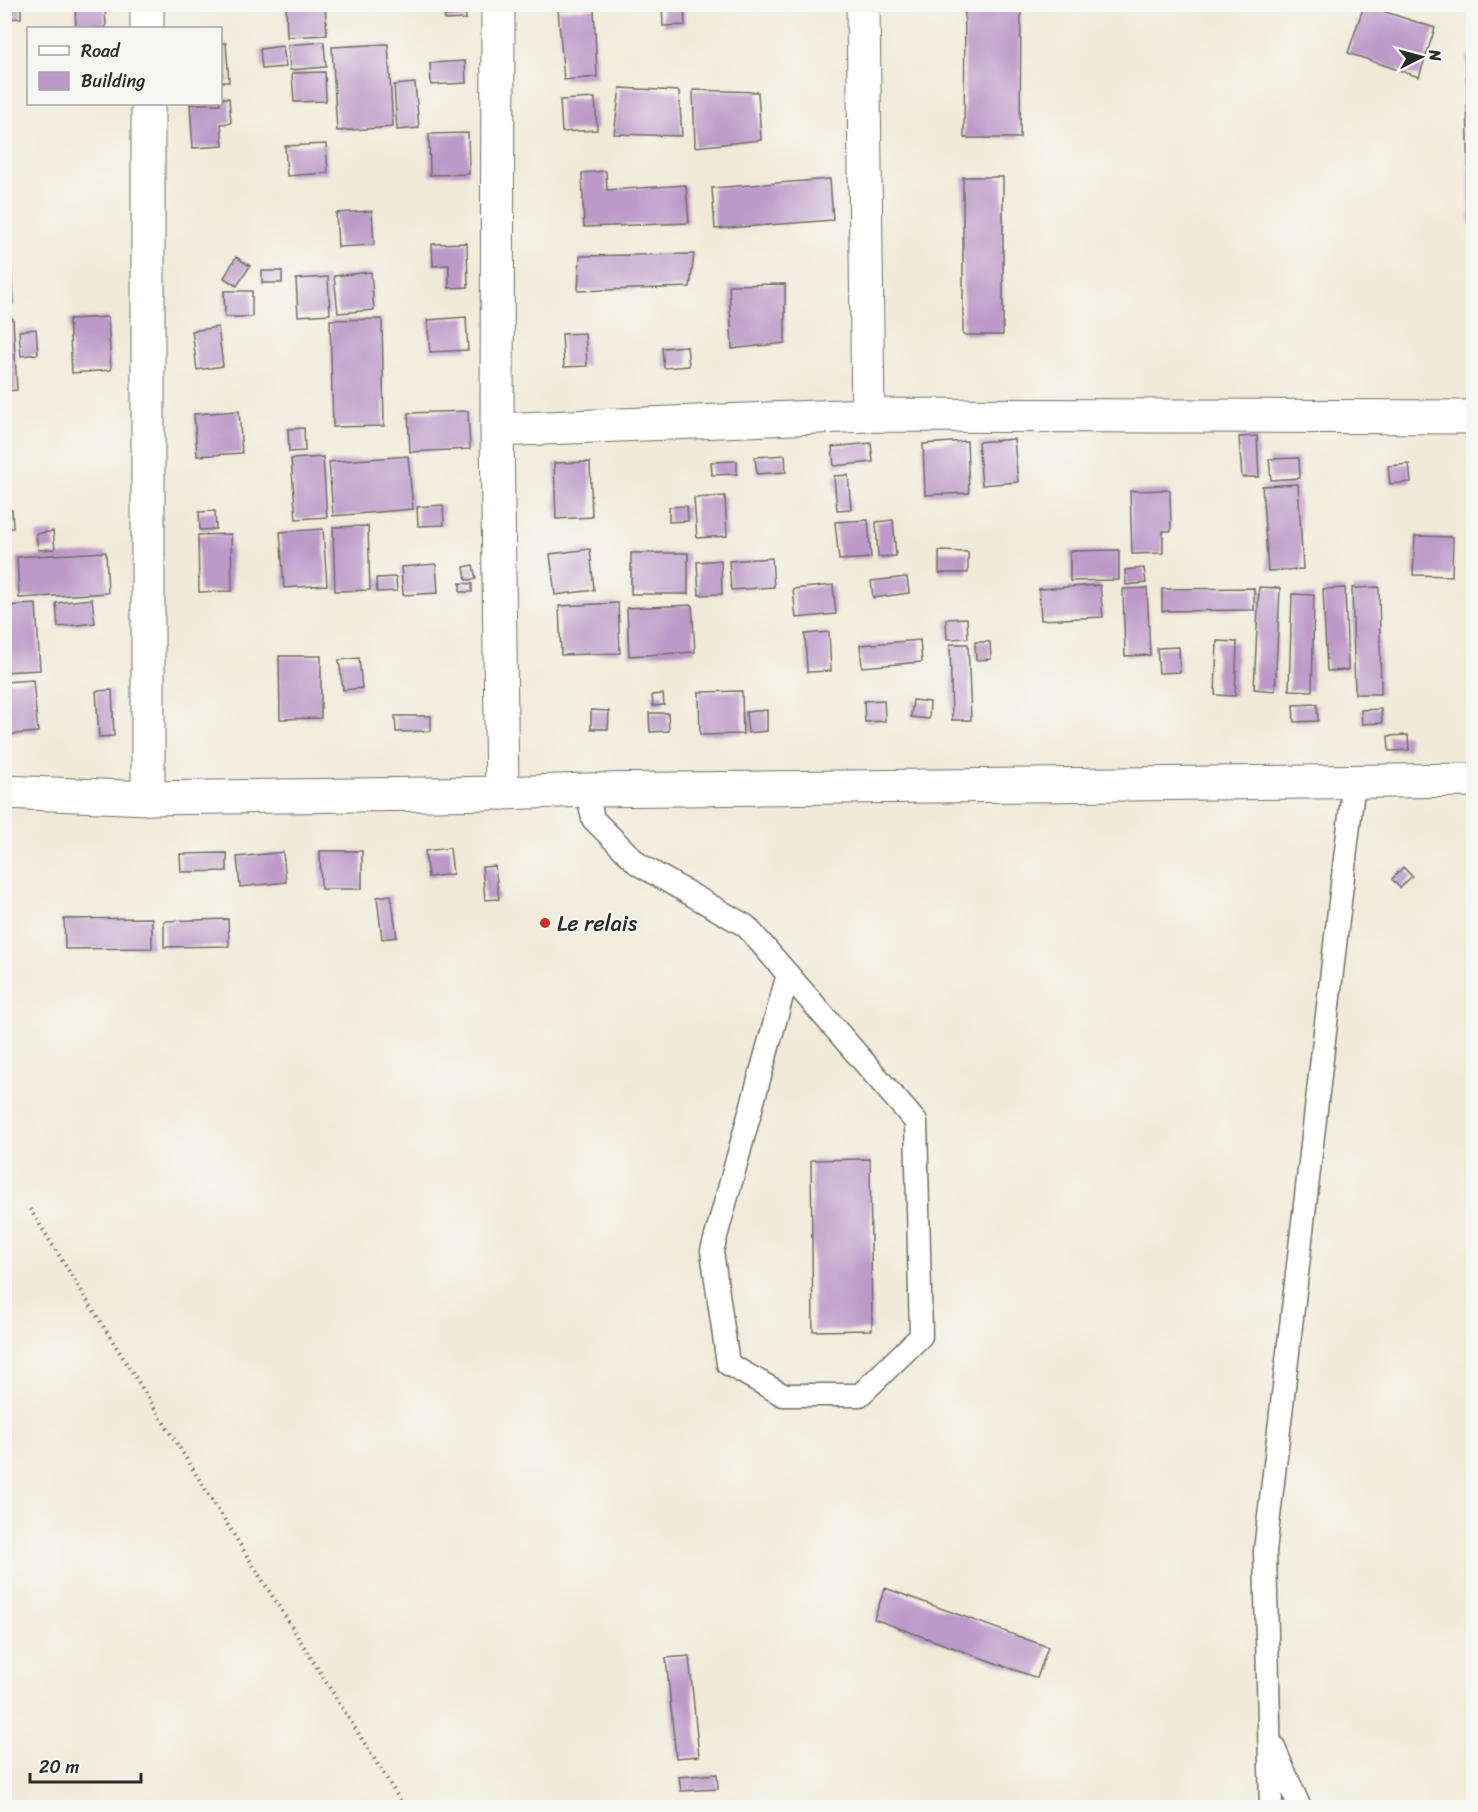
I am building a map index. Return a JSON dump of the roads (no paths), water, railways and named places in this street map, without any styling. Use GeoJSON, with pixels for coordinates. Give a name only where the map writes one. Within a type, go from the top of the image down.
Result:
{"type":"FeatureCollection","features":[{"type":"Feature","properties":{"kind":"street"},"geometry":{"type":"LineString","coordinates":[[147,4],[147,27]]}},
{"type":"Feature","properties":{"kind":"street"},"geometry":{"type":"LineString","coordinates":[[498,4],[497,430],[502,793]]}},
{"type":"Feature","properties":{"kind":"street"},"geometry":{"type":"LineString","coordinates":[[863,4],[868,415]]}},
{"type":"Feature","properties":{"kind":"street"},"geometry":{"type":"LineString","coordinates":[[148,105],[148,798]]}},
{"type":"Feature","properties":{"kind":"street"},"geometry":{"type":"LineString","coordinates":[[497,430],[868,415],[1473,417]]}},
{"type":"Feature","properties":{"kind":"street"},"geometry":{"type":"LineString","coordinates":[[4,792],[148,798],[587,790],[1473,780]]}},
{"type":"Feature","properties":{"kind":"lane"},"geometry":{"type":"LineString","coordinates":[[1271,1808],[1265,1551],[1353,781]]}},
{"type":"Feature","properties":{"kind":"lane"},"geometry":{"type":"LineString","coordinates":[[587,790],[594,819],[638,864],[746,926],[788,974],[916,1122],[921,1336],[860,1395],[783,1395],[728,1364],[712,1251],[788,974]]}},
{"type":"Feature","properties":{"kind":"lane"},"geometry":{"type":"LineString","coordinates":[[1268,1734],[1300,1808]]}},
{"type":"Feature","properties":{"kind":"place","name":"Le relais"},"geometry":{"type":"Point","coordinates":[545,923]}}]}
